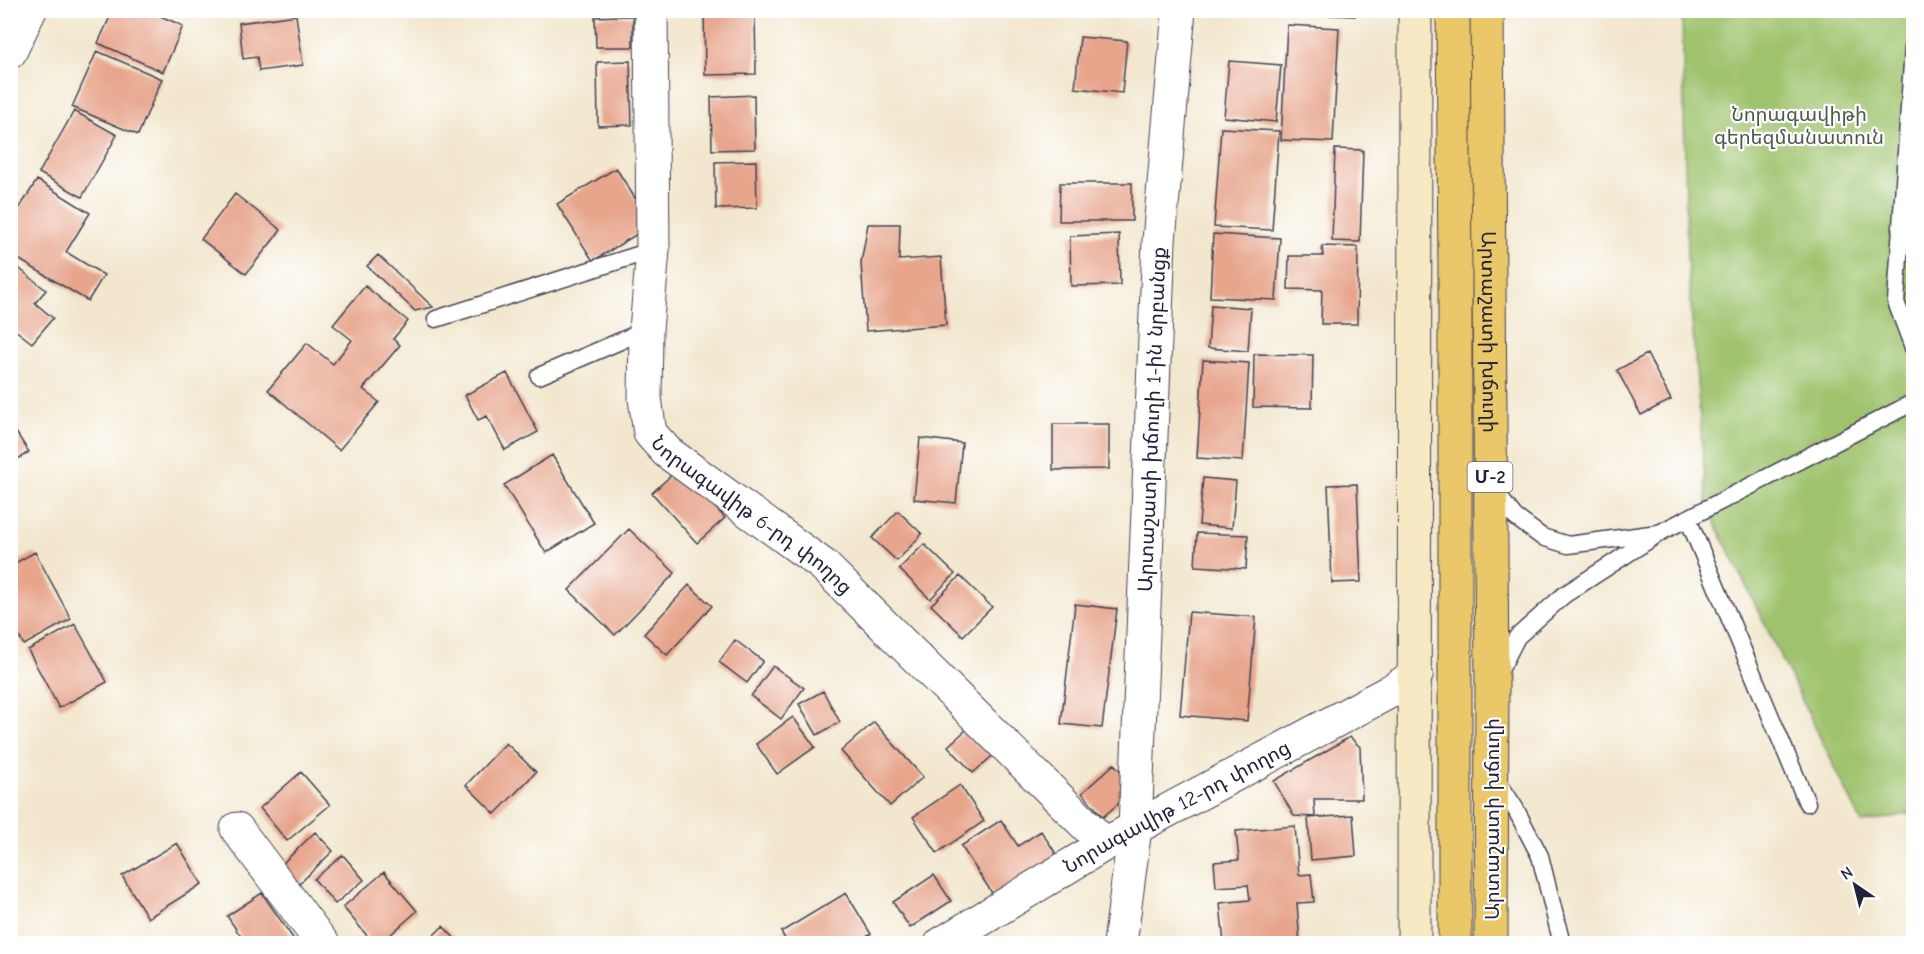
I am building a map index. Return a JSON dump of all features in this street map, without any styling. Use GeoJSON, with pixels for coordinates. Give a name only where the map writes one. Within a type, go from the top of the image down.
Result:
{"type":"FeatureCollection","features":[{"type":"Feature","properties":{"kind":"highway","name":"Արտաշատի խճուղի"},"geometry":{"type":"LineString","coordinates":[[1453,10],[1455,944]]}},
{"type":"Feature","properties":{"kind":"highway","name":"Արտաշատի խճուղի"},"geometry":{"type":"LineString","coordinates":[[1487,10],[1492,685],[1491,944]]}},
{"type":"Feature","properties":{"kind":"street"},"geometry":{"type":"LineString","coordinates":[[10,52],[30,10]]}},
{"type":"Feature","properties":{"kind":"street","name":"Նորագավիթ 6-րդ փողոց"},"geometry":{"type":"LineString","coordinates":[[651,10],[653,250],[646,330],[645,398],[650,433],[667,452],[823,565],[1105,844]]}},
{"type":"Feature","properties":{"kind":"street","name":"Արտաշատի խճուղի 1-ին նրբանցք"},"geometry":{"type":"LineString","coordinates":[[1120,944],[1135,828],[1159,241],[1179,10]]}},
{"type":"Feature","properties":{"kind":"street"},"geometry":{"type":"LineString","coordinates":[[1414,944],[1415,10]]}},
{"type":"Feature","properties":{"kind":"street","name":"Նորագավիթ 12-րդ փողոց"},"geometry":{"type":"LineString","coordinates":[[941,944],[1105,844],[1416,675]]}},
{"type":"Feature","properties":{"kind":"street"},"geometry":{"type":"LineString","coordinates":[[237,829],[323,944]]}},
{"type":"Feature","properties":{"kind":"lane"},"geometry":{"type":"LineString","coordinates":[[1914,33],[1896,302],[1914,350]]}},
{"type":"Feature","properties":{"kind":"lane"},"geometry":{"type":"LineString","coordinates":[[436,319],[653,250]]}},
{"type":"Feature","properties":{"kind":"lane"},"geometry":{"type":"LineString","coordinates":[[539,376],[646,330]]}},
{"type":"Feature","properties":{"kind":"lane"},"geometry":{"type":"LineString","coordinates":[[1492,685],[1517,637],[1564,595],[1661,532],[1914,402]]}},
{"type":"Feature","properties":{"kind":"lane"},"geometry":{"type":"LineString","coordinates":[[1490,473],[1503,502],[1515,517],[1542,537],[1568,544],[1661,532]]}},
{"type":"Feature","properties":{"kind":"lane"},"geometry":{"type":"LineString","coordinates":[[1688,519],[1807,803]]}},
{"type":"Feature","properties":{"kind":"lane"},"geometry":{"type":"LineString","coordinates":[[1491,771],[1515,808],[1540,856],[1562,944]]}},
{"type":"Feature","properties":{"kind":"green space","name":"Նորագավիթի գերեզմանատուն"},"geometry":{"type":"Polygon","coordinates":[[[1682,11],[1913,11],[1913,813],[1862,823],[1707,506],[1687,258],[1682,11]]]}},
{"type":"Feature","properties":{"kind":"building"},"geometry":{"type":"Polygon","coordinates":[[[113,10],[147,10],[183,26],[163,72],[98,43],[113,10]]]}},
{"type":"Feature","properties":{"kind":"building"},"geometry":{"type":"Polygon","coordinates":[[[704,10],[755,10],[756,74],[705,75],[704,10]]]}},
{"type":"Feature","properties":{"kind":"building"},"geometry":{"type":"Polygon","coordinates":[[[1329,10],[1355,10],[1355,16],[1329,15],[1329,10]]]}},
{"type":"Feature","properties":{"kind":"building"},"geometry":{"type":"Polygon","coordinates":[[[296,15],[303,65],[259,71],[257,57],[243,59],[239,23],[296,15]]]}},
{"type":"Feature","properties":{"kind":"building"},"geometry":{"type":"Polygon","coordinates":[[[633,16],[633,47],[596,47],[595,17],[633,16]]]}},
{"type":"Feature","properties":{"kind":"building"},"geometry":{"type":"Polygon","coordinates":[[[1287,25],[1339,28],[1333,142],[1281,140],[1287,25]]]}},
{"type":"Feature","properties":{"kind":"building"},"geometry":{"type":"Polygon","coordinates":[[[1080,37],[1127,41],[1122,93],[1075,88],[1080,37]]]}},
{"type":"Feature","properties":{"kind":"building"},"geometry":{"type":"Polygon","coordinates":[[[97,51],[162,79],[138,135],[72,107],[97,51]]]}},
{"type":"Feature","properties":{"kind":"building"},"geometry":{"type":"Polygon","coordinates":[[[630,61],[632,125],[598,126],[597,62],[630,61]]]}},
{"type":"Feature","properties":{"kind":"building"},"geometry":{"type":"Polygon","coordinates":[[[1229,61],[1281,65],[1276,122],[1224,117],[1229,61]]]}},
{"type":"Feature","properties":{"kind":"building"},"geometry":{"type":"Polygon","coordinates":[[[754,95],[755,149],[712,150],[711,97],[754,95]]]}},
{"type":"Feature","properties":{"kind":"building"},"geometry":{"type":"Polygon","coordinates":[[[74,111],[117,135],[82,197],[39,173],[74,111]]]}},
{"type":"Feature","properties":{"kind":"building"},"geometry":{"type":"Polygon","coordinates":[[[1221,128],[1279,131],[1272,230],[1214,227],[1221,128]]]}},
{"type":"Feature","properties":{"kind":"building"},"geometry":{"type":"Polygon","coordinates":[[[1335,149],[1363,150],[1360,242],[1332,241],[1335,149]]]}},
{"type":"Feature","properties":{"kind":"building"},"geometry":{"type":"Polygon","coordinates":[[[756,161],[757,208],[716,209],[715,162],[756,161]]]}},
{"type":"Feature","properties":{"kind":"building"},"geometry":{"type":"Polygon","coordinates":[[[616,168],[652,225],[593,261],[557,204],[616,168]]]}},
{"type":"Feature","properties":{"kind":"building"},"geometry":{"type":"Polygon","coordinates":[[[37,180],[90,213],[66,252],[104,275],[88,301],[10,254],[10,223],[37,180]]]}},
{"type":"Feature","properties":{"kind":"building"},"geometry":{"type":"Polygon","coordinates":[[[1060,183],[1132,183],[1132,221],[1059,221],[1060,183]]]}},
{"type":"Feature","properties":{"kind":"building"},"geometry":{"type":"Polygon","coordinates":[[[235,194],[281,230],[246,274],[201,239],[235,194]]]}},
{"type":"Feature","properties":{"kind":"building"},"geometry":{"type":"Polygon","coordinates":[[[868,224],[900,224],[899,260],[941,257],[946,325],[866,331],[861,263],[868,224]]]}},
{"type":"Feature","properties":{"kind":"building"},"geometry":{"type":"Polygon","coordinates":[[[1119,234],[1120,285],[1071,286],[1070,236],[1119,234]]]}},
{"type":"Feature","properties":{"kind":"building"},"geometry":{"type":"Polygon","coordinates":[[[1213,234],[1280,238],[1276,300],[1210,297],[1213,234]]]}},
{"type":"Feature","properties":{"kind":"building"},"geometry":{"type":"Polygon","coordinates":[[[1322,246],[1358,247],[1357,324],[1321,324],[1322,290],[1288,289],[1289,256],[1323,256],[1322,246]]]}},
{"type":"Feature","properties":{"kind":"building"},"geometry":{"type":"Polygon","coordinates":[[[378,255],[433,307],[415,311],[367,266],[378,255]]]}},
{"type":"Feature","properties":{"kind":"building"},"geometry":{"type":"Polygon","coordinates":[[[10,261],[46,290],[35,303],[53,318],[32,343],[10,326],[10,261]]]}},
{"type":"Feature","properties":{"kind":"building"},"geometry":{"type":"Polygon","coordinates":[[[365,286],[408,321],[393,339],[400,345],[363,389],[379,402],[339,450],[268,390],[307,343],[333,364],[352,340],[333,325],[365,286]]]}},
{"type":"Feature","properties":{"kind":"building"},"geometry":{"type":"Polygon","coordinates":[[[1211,305],[1251,308],[1248,351],[1208,348],[1211,305]]]}},
{"type":"Feature","properties":{"kind":"building"},"geometry":{"type":"Polygon","coordinates":[[[1254,354],[1313,355],[1312,408],[1253,407],[1254,354]]]}},
{"type":"Feature","properties":{"kind":"building"},"geometry":{"type":"Polygon","coordinates":[[[1647,354],[1671,400],[1641,415],[1617,370],[1647,354]]]}},
{"type":"Feature","properties":{"kind":"building"},"geometry":{"type":"Polygon","coordinates":[[[1203,360],[1249,363],[1243,461],[1197,458],[1203,360]]]}},
{"type":"Feature","properties":{"kind":"building"},"geometry":{"type":"Polygon","coordinates":[[[507,373],[538,432],[505,450],[487,416],[478,420],[465,395],[507,373]]]}},
{"type":"Feature","properties":{"kind":"building"},"geometry":{"type":"Polygon","coordinates":[[[10,423],[29,452],[10,464],[10,423]]]}},
{"type":"Feature","properties":{"kind":"building"},"geometry":{"type":"Polygon","coordinates":[[[1053,424],[1109,424],[1109,469],[1053,470],[1053,424]]]}},
{"type":"Feature","properties":{"kind":"building"},"geometry":{"type":"Polygon","coordinates":[[[920,438],[962,443],[956,503],[914,499],[920,438]]]}},
{"type":"Feature","properties":{"kind":"building"},"geometry":{"type":"Polygon","coordinates":[[[552,455],[594,523],[546,553],[504,485],[552,455]]]}},
{"type":"Feature","properties":{"kind":"building"},"geometry":{"type":"Polygon","coordinates":[[[679,468],[725,518],[697,543],[652,493],[679,468]]]}},
{"type":"Feature","properties":{"kind":"building"},"geometry":{"type":"Polygon","coordinates":[[[1203,478],[1236,481],[1232,528],[1199,525],[1203,478]]]}},
{"type":"Feature","properties":{"kind":"building"},"geometry":{"type":"Polygon","coordinates":[[[1357,484],[1361,582],[1332,583],[1328,485],[1357,484]]]}},
{"type":"Feature","properties":{"kind":"building"},"geometry":{"type":"Polygon","coordinates":[[[898,511],[922,534],[897,561],[872,538],[898,511]]]}},
{"type":"Feature","properties":{"kind":"building"},"geometry":{"type":"Polygon","coordinates":[[[629,529],[675,573],[615,635],[569,590],[629,529]]]}},
{"type":"Feature","properties":{"kind":"building"},"geometry":{"type":"Polygon","coordinates":[[[1197,533],[1248,535],[1246,569],[1195,566],[1197,533]]]}},
{"type":"Feature","properties":{"kind":"building"},"geometry":{"type":"Polygon","coordinates":[[[924,544],[955,574],[930,599],[899,569],[924,544]]]}},
{"type":"Feature","properties":{"kind":"building"},"geometry":{"type":"Polygon","coordinates":[[[35,552],[71,619],[24,645],[10,620],[10,566],[35,552]]]}},
{"type":"Feature","properties":{"kind":"building"},"geometry":{"type":"Polygon","coordinates":[[[960,576],[992,607],[963,636],[931,605],[960,576]]]}},
{"type":"Feature","properties":{"kind":"building"},"geometry":{"type":"Polygon","coordinates":[[[689,585],[712,606],[667,655],[644,634],[689,585]]]}},
{"type":"Feature","properties":{"kind":"building"},"geometry":{"type":"Polygon","coordinates":[[[1075,604],[1117,609],[1102,728],[1061,724],[1075,604]]]}},
{"type":"Feature","properties":{"kind":"building"},"geometry":{"type":"Polygon","coordinates":[[[1189,612],[1256,617],[1247,721],[1180,715],[1189,612]]]}},
{"type":"Feature","properties":{"kind":"building"},"geometry":{"type":"Polygon","coordinates":[[[75,624],[107,682],[59,708],[28,650],[75,624]]]}},
{"type":"Feature","properties":{"kind":"building"},"geometry":{"type":"Polygon","coordinates":[[[735,640],[763,661],[747,683],[719,662],[735,640]]]}},
{"type":"Feature","properties":{"kind":"building"},"geometry":{"type":"Polygon","coordinates":[[[773,666],[804,688],[781,719],[751,696],[773,666]]]}},
{"type":"Feature","properties":{"kind":"building"},"geometry":{"type":"Polygon","coordinates":[[[823,691],[840,722],[817,735],[799,704],[823,691]]]}},
{"type":"Feature","properties":{"kind":"building"},"geometry":{"type":"Polygon","coordinates":[[[793,717],[815,747],[777,774],[756,744],[793,717]]]}},
{"type":"Feature","properties":{"kind":"building"},"geometry":{"type":"Polygon","coordinates":[[[874,722],[923,777],[890,806],[841,751],[874,722]]]}},
{"type":"Feature","properties":{"kind":"building"},"geometry":{"type":"Polygon","coordinates":[[[974,723],[999,750],[973,773],[948,746],[974,723]]]}},
{"type":"Feature","properties":{"kind":"building"},"geometry":{"type":"Polygon","coordinates":[[[1350,737],[1360,747],[1362,799],[1314,799],[1315,817],[1294,816],[1274,781],[1350,737]]]}},
{"type":"Feature","properties":{"kind":"building"},"geometry":{"type":"Polygon","coordinates":[[[506,743],[536,772],[495,814],[466,785],[506,743]]]}},
{"type":"Feature","properties":{"kind":"building"},"geometry":{"type":"Polygon","coordinates":[[[1114,764],[1136,788],[1103,817],[1082,793],[1114,764]]]}},
{"type":"Feature","properties":{"kind":"building"},"geometry":{"type":"Polygon","coordinates":[[[301,772],[330,805],[287,841],[260,808],[301,772]]]}},
{"type":"Feature","properties":{"kind":"building"},"geometry":{"type":"Polygon","coordinates":[[[960,785],[984,821],[937,853],[913,817],[960,785]]]}},
{"type":"Feature","properties":{"kind":"building"},"geometry":{"type":"Polygon","coordinates":[[[1353,815],[1356,856],[1311,860],[1308,818],[1353,815]]]}},
{"type":"Feature","properties":{"kind":"building"},"geometry":{"type":"Polygon","coordinates":[[[1001,820],[1018,846],[1041,831],[1057,855],[994,896],[961,846],[1001,820]]]}},
{"type":"Feature","properties":{"kind":"building"},"geometry":{"type":"Polygon","coordinates":[[[1295,826],[1299,875],[1311,874],[1314,902],[1297,903],[1300,944],[1224,944],[1220,903],[1250,900],[1248,885],[1216,887],[1214,862],[1239,860],[1236,831],[1295,826]]]}},
{"type":"Feature","properties":{"kind":"building"},"geometry":{"type":"Polygon","coordinates":[[[315,832],[333,851],[297,886],[279,867],[315,832]]]}},
{"type":"Feature","properties":{"kind":"building"},"geometry":{"type":"Polygon","coordinates":[[[177,843],[202,884],[148,918],[122,876],[177,843]]]}},
{"type":"Feature","properties":{"kind":"building"},"geometry":{"type":"Polygon","coordinates":[[[343,855],[364,880],[335,904],[314,879],[343,855]]]}},
{"type":"Feature","properties":{"kind":"building"},"geometry":{"type":"Polygon","coordinates":[[[384,872],[417,911],[380,944],[374,944],[343,907],[384,872]]]}},
{"type":"Feature","properties":{"kind":"building"},"geometry":{"type":"Polygon","coordinates":[[[934,875],[951,901],[910,928],[893,902],[934,875]]]}},
{"type":"Feature","properties":{"kind":"building"},"geometry":{"type":"Polygon","coordinates":[[[262,893],[297,944],[246,944],[227,916],[262,893]]]}},
{"type":"Feature","properties":{"kind":"building"},"geometry":{"type":"Polygon","coordinates":[[[846,893],[871,934],[855,944],[788,944],[781,932],[846,893]]]}},
{"type":"Feature","properties":{"kind":"building"},"geometry":{"type":"Polygon","coordinates":[[[443,926],[460,944],[425,944],[443,926]]]}}]}
